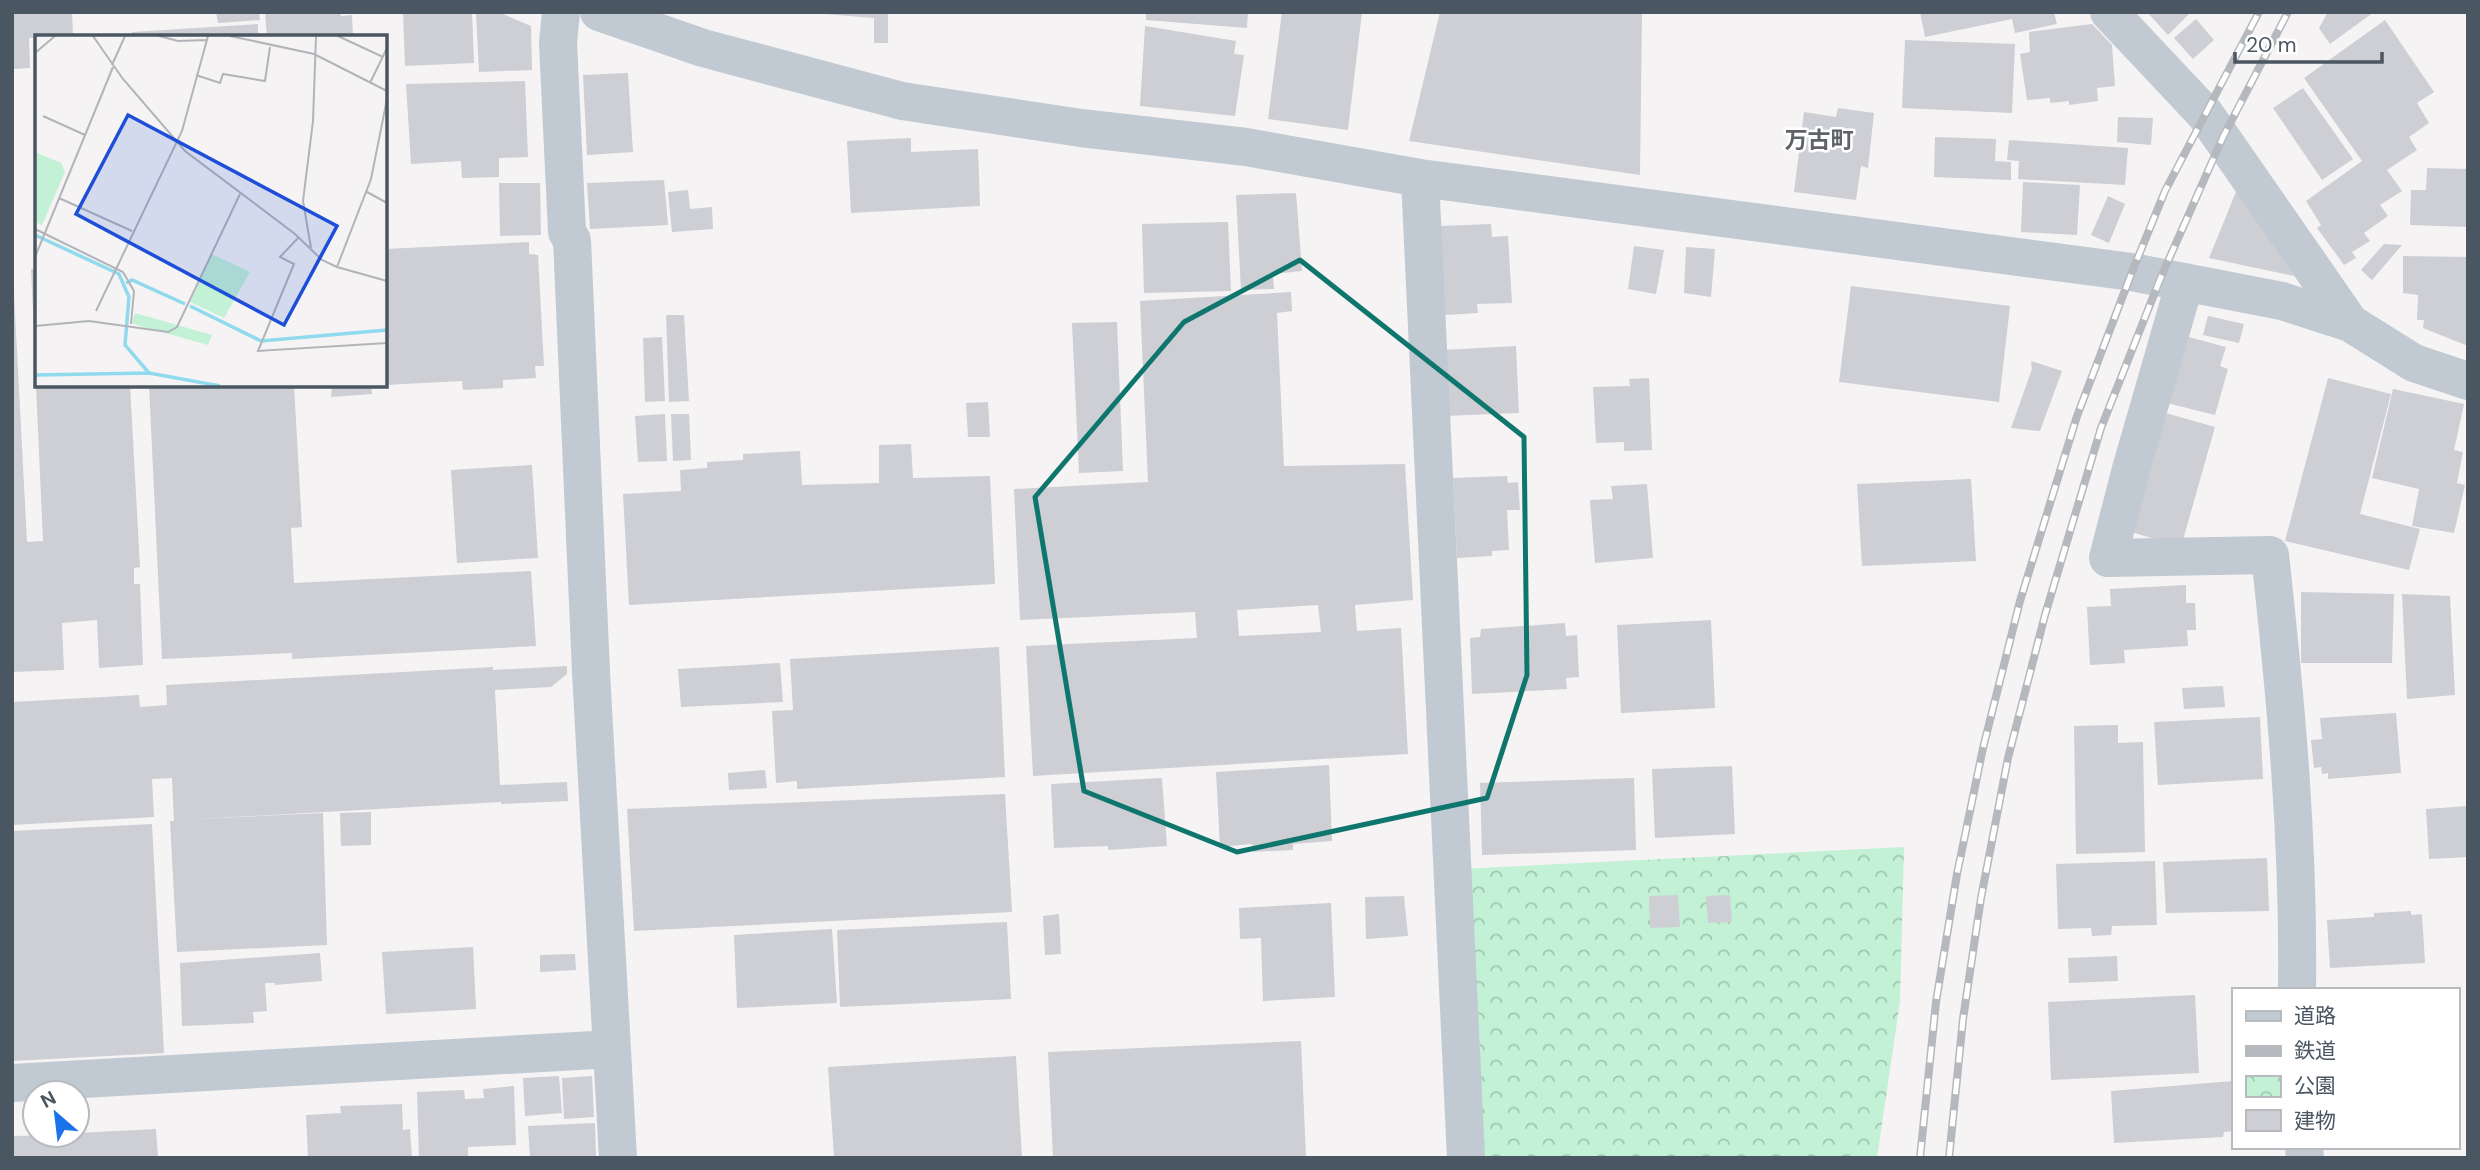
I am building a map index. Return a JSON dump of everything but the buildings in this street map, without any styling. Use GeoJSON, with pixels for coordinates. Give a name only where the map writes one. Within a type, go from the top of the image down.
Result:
{"type":"FeatureCollection","features":[{"type":"Feature","properties":{"kind":"street"},"geometry":{"type":"LineString","coordinates":[[561,12],[558,43],[567,232],[572,240],[590,658],[618,1158]]}},
{"type":"Feature","properties":{"kind":"street"},"geometry":{"type":"LineString","coordinates":[[599,12],[703,48],[902,101],[1081,128],[1246,147],[1420,178],[2132,272],[2282,301],[2350,323],[2414,363],[2468,381]]}},
{"type":"Feature","properties":{"kind":"street"},"geometry":{"type":"LineString","coordinates":[[2109,12],[2205,114],[2350,323]]}},
{"type":"Feature","properties":{"kind":"street"},"geometry":{"type":"LineString","coordinates":[[1420,178],[1466,1158]]}},
{"type":"Feature","properties":{"kind":"street"},"geometry":{"type":"LineString","coordinates":[[2185,282],[2108,558],[2270,555],[2289,746],[2298,900],[2297,988]]}},
{"type":"Feature","properties":{"kind":"street"},"geometry":{"type":"LineString","coordinates":[[12,1083],[612,1049]]}},
{"type":"Feature","properties":{"kind":"highlighted area"},"geometry":{"type":"Polygon","coordinates":[[[1300,260],[1524,437],[1527,675],[1487,798],[1237,852],[1084,791],[1035,497],[1184,322],[1300,260]]]}},
{"type":"Feature","properties":{"kind":"green space"},"geometry":{"type":"Polygon","coordinates":[[[1904,847],[1900,1001],[1877,1158],[1480,1158],[1460,869],[1904,847]]]}},
{"type":"Feature","properties":{"kind":"railway"},"geometry":{"type":"LineString","coordinates":[[1920,1158],[1936,1002],[1957,874],[1983,748],[2020,601],[2077,416],[2132,272],[2165,191],[2259,12]]}},
{"type":"Feature","properties":{"kind":"railway"},"geometry":{"type":"LineString","coordinates":[[1949,1158],[1963,1019],[1981,898],[2008,758],[2045,615],[2101,428],[2161,277],[2223,137],[2288,12]]}},
{"type":"Feature","properties":{"kind":"district","name":"万古町"},"geometry":{"type":"Point","coordinates":[1819,140]}}]}
